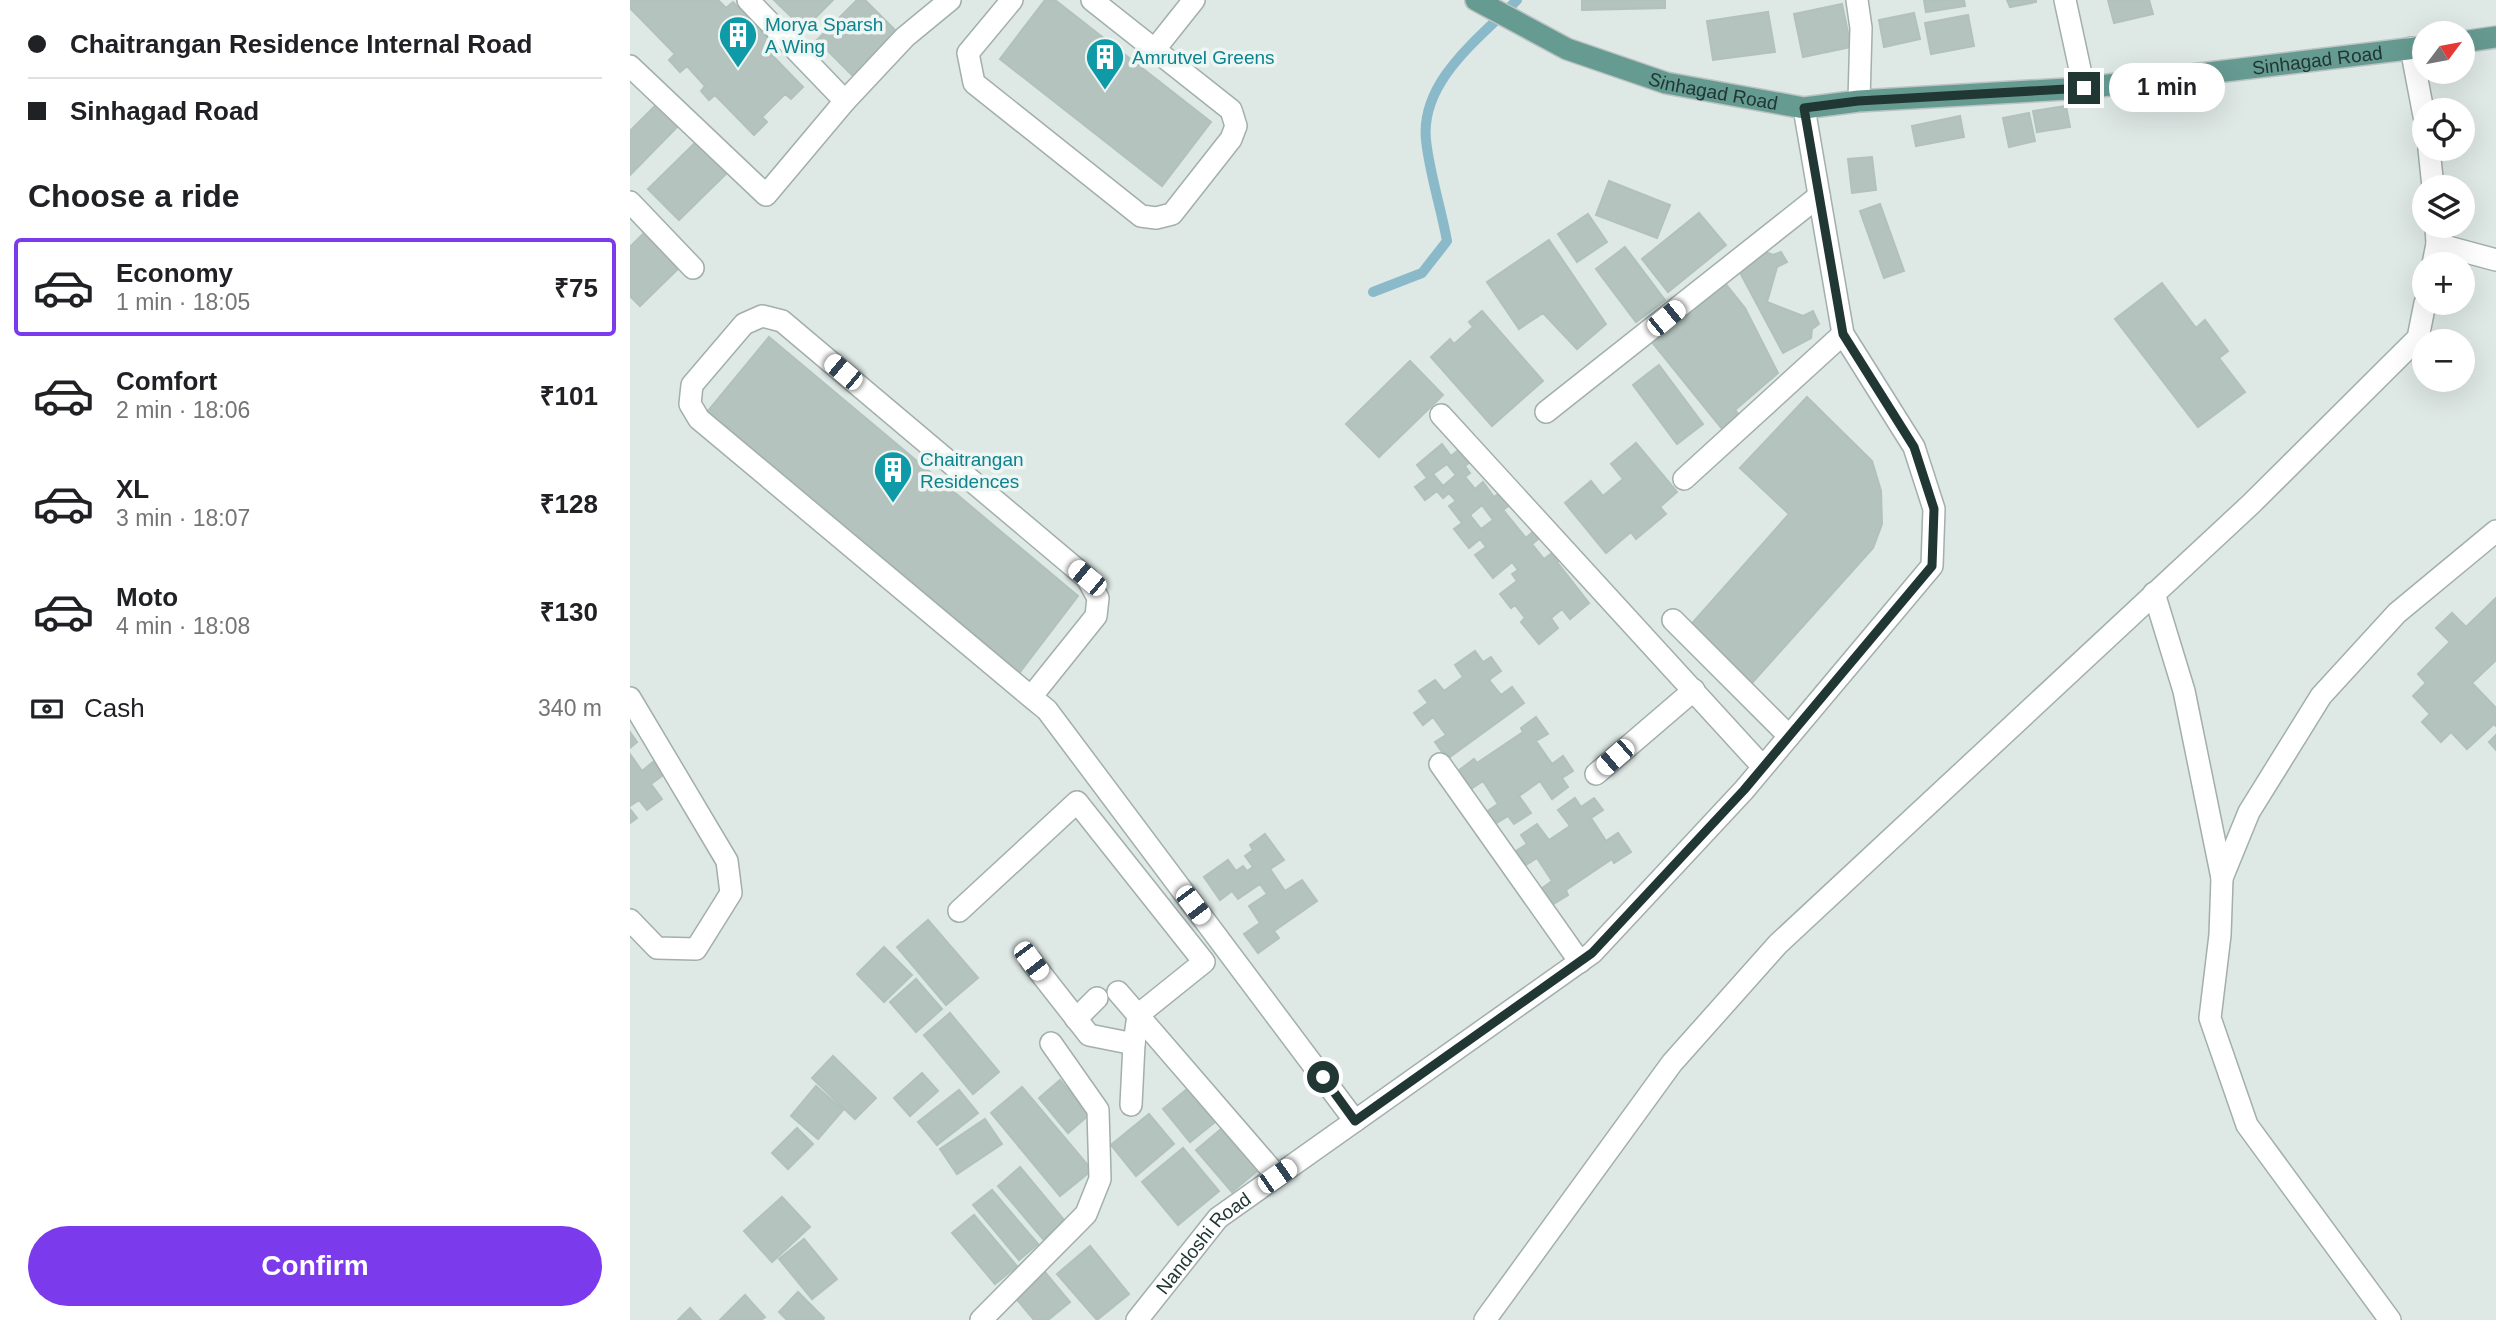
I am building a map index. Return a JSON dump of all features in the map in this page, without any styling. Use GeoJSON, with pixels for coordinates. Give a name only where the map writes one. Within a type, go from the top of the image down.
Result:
{"type":"FeatureCollection","features":[{"type":"Feature","properties":{"kind":"main road","name":"Sinhagad Road"},"geometry":{"type":"LineString","coordinates":[[1476,0],[1567,49],[1666,83],[1804,108],[1858,101],[2084,88],[2412,49]]}},
{"type":"Feature","properties":{"kind":"main road"},"geometry":{"type":"LineString","coordinates":[[2475,40],[2496,37]]}},
{"type":"Feature","properties":{"kind":"street"},"geometry":{"type":"LineString","coordinates":[[748,0],[845,102]]}},
{"type":"Feature","properties":{"kind":"street"},"geometry":{"type":"LineString","coordinates":[[630,66],[765,195],[905,37],[950,0]]}},
{"type":"Feature","properties":{"kind":"street"},"geometry":{"type":"LineString","coordinates":[[1012,0],[968,53],[974,83],[1141,216],[1156,218],[1172,214],[1231,139],[1236,126],[1231,110],[1092,0]]}},
{"type":"Feature","properties":{"kind":"street"},"geometry":{"type":"LineString","coordinates":[[1155,48],[1194,0]]}},
{"type":"Feature","properties":{"kind":"street"},"geometry":{"type":"LineString","coordinates":[[1857,0],[1861,28],[1858,101]]}},
{"type":"Feature","properties":{"kind":"street"},"geometry":{"type":"LineString","coordinates":[[2065,0],[2084,88]]}},
{"type":"Feature","properties":{"kind":"street","name":"Nandoshi Road"},"geometry":{"type":"LineString","coordinates":[[1137,1320],[1218,1218],[1592,953],[1763,767],[1932,566],[1934,509],[1914,447],[1843,334],[1804,108]]}},
{"type":"Feature","properties":{"kind":"street"},"geometry":{"type":"LineString","coordinates":[[1546,412],[1819,196]]}},
{"type":"Feature","properties":{"kind":"street"},"geometry":{"type":"LineString","coordinates":[[630,202],[693,268]]}},
{"type":"Feature","properties":{"kind":"street"},"geometry":{"type":"LineString","coordinates":[[2435,245],[2496,260]]}},
{"type":"Feature","properties":{"kind":"street"},"geometry":{"type":"LineString","coordinates":[[1485,1320],[1672,1063],[1778,944],[2251,504],[2418,338],[2423,315]]}},
{"type":"Feature","properties":{"kind":"street"},"geometry":{"type":"LineString","coordinates":[[1039,704],[1096,616],[1098,598],[1087,578],[782,321],[762,316],[744,324],[692,385],[690,404],[699,419],[1039,704],[1355,1121]]}},
{"type":"Feature","properties":{"kind":"street"},"geometry":{"type":"LineString","coordinates":[[1684,479],[1843,334]]}},
{"type":"Feature","properties":{"kind":"street"},"geometry":{"type":"LineString","coordinates":[[1441,415],[1763,767]]}},
{"type":"Feature","properties":{"kind":"street"},"geometry":{"type":"LineString","coordinates":[[2222,878],[2249,813],[2321,696],[2397,612],[2496,531]]}},
{"type":"Feature","properties":{"kind":"street"},"geometry":{"type":"LineString","coordinates":[[2154,593],[2184,691],[2222,878],[2220,935],[2210,1018],[2247,1125],[2390,1320]]}},
{"type":"Feature","properties":{"kind":"street"},"geometry":{"type":"LineString","coordinates":[[1673,620],[1789,736]]}},
{"type":"Feature","properties":{"kind":"street"},"geometry":{"type":"LineString","coordinates":[[1596,774],[1694,690]]}},
{"type":"Feature","properties":{"kind":"street"},"geometry":{"type":"LineString","coordinates":[[630,698],[727,862],[731,893],[696,949],[657,948],[630,920]]}},
{"type":"Feature","properties":{"kind":"street"},"geometry":{"type":"LineString","coordinates":[[1440,764],[1580,961]]}},
{"type":"Feature","properties":{"kind":"street"},"geometry":{"type":"LineString","coordinates":[[959,911],[1077,802],[1204,962],[1138,1015],[1131,1105]]}},
{"type":"Feature","properties":{"kind":"street"},"geometry":{"type":"LineString","coordinates":[[1031,961],[1089,1035],[1135,1044]]}},
{"type":"Feature","properties":{"kind":"street"},"geometry":{"type":"LineString","coordinates":[[1118,992],[1277,1176]]}},
{"type":"Feature","properties":{"kind":"street"},"geometry":{"type":"LineString","coordinates":[[1076,1019],[1097,998]]}},
{"type":"Feature","properties":{"kind":"street"},"geometry":{"type":"LineString","coordinates":[[981,1320],[1086,1214],[1100,1179],[1098,1110],[1051,1043]]}},
{"type":"Feature","properties":{"kind":"building","name":"Morya Sparsh A Wing"},"geometry":{"type":"Polygon","coordinates":[[[630,0],[718,0],[726,8],[733,2],[773,43],[767,50],[803,87],[791,99],[785,94],[762,117],[767,122],[754,135],[715,95],[709,100],[701,91],[705,86],[687,66],[680,72],[669,60],[675,54],[630,8],[630,0]]]}},
{"type":"Feature","properties":{"kind":"building"},"geometry":{"type":"Polygon","coordinates":[[[774,0],[833,0],[804,29],[774,0]]]}},
{"type":"Feature","properties":{"kind":"building"},"geometry":{"type":"Polygon","coordinates":[[[857,0],[865,0],[899,34],[855,78],[817,40],[857,0]]]}},
{"type":"Feature","properties":{"kind":"building","name":"Amrutvel Greens"},"geometry":{"type":"Polygon","coordinates":[[[1045,0],[1055,0],[1211,122],[1162,186],[1000,59],[1045,0]]]}},
{"type":"Feature","properties":{"kind":"building"},"geometry":{"type":"Polygon","coordinates":[[[1582,0],[1665,0],[1665,8],[1582,10],[1582,0]]]}},
{"type":"Feature","properties":{"kind":"building"},"geometry":{"type":"Polygon","coordinates":[[[1924,0],[1964,0],[1965,6],[1926,12],[1924,0]]]}},
{"type":"Feature","properties":{"kind":"building"},"geometry":{"type":"Polygon","coordinates":[[[2007,0],[2036,0],[2036,2],[2010,7],[2007,0]]]}},
{"type":"Feature","properties":{"kind":"building"},"geometry":{"type":"Polygon","coordinates":[[[2108,0],[2149,0],[2153,14],[2114,23],[2108,0]]]}},
{"type":"Feature","properties":{"kind":"building"},"geometry":{"type":"Polygon","coordinates":[[[1842,4],[1851,47],[1803,57],[1794,14],[1842,4]]]}},
{"type":"Feature","properties":{"kind":"building"},"geometry":{"type":"Polygon","coordinates":[[[1768,12],[1775,52],[1713,60],[1707,21],[1768,12]]]}},
{"type":"Feature","properties":{"kind":"building"},"geometry":{"type":"Polygon","coordinates":[[[1914,13],[1920,39],[1884,47],[1879,20],[1914,13]]]}},
{"type":"Feature","properties":{"kind":"building"},"geometry":{"type":"Polygon","coordinates":[[[1968,15],[1974,46],[1931,54],[1925,23],[1968,15]]]}},
{"type":"Feature","properties":{"kind":"building"},"geometry":{"type":"Polygon","coordinates":[[[661,100],[683,121],[630,175],[630,131],[661,100]]]}},
{"type":"Feature","properties":{"kind":"building"},"geometry":{"type":"Polygon","coordinates":[[[2066,106],[2070,127],[2037,132],[2033,111],[2066,106]]]}},
{"type":"Feature","properties":{"kind":"building"},"geometry":{"type":"Polygon","coordinates":[[[2029,113],[2035,141],[2009,147],[2003,118],[2029,113]]]}},
{"type":"Feature","properties":{"kind":"building"},"geometry":{"type":"Polygon","coordinates":[[[1960,116],[1964,137],[1916,146],[1912,126],[1960,116]]]}},
{"type":"Feature","properties":{"kind":"building"},"geometry":{"type":"Polygon","coordinates":[[[700,138],[731,169],[679,220],[648,189],[700,138]]]}},
{"type":"Feature","properties":{"kind":"building"},"geometry":{"type":"Polygon","coordinates":[[[1872,157],[1876,190],[1852,193],[1848,159],[1872,157]]]}},
{"type":"Feature","properties":{"kind":"building"},"geometry":{"type":"Polygon","coordinates":[[[1609,181],[1670,205],[1657,238],[1596,215],[1609,181]]]}},
{"type":"Feature","properties":{"kind":"building"},"geometry":{"type":"Polygon","coordinates":[[[1880,204],[1904,271],[1884,278],[1860,211],[1880,204]]]}},
{"type":"Feature","properties":{"kind":"building"},"geometry":{"type":"Polygon","coordinates":[[[1699,213],[1726,245],[1668,292],[1642,259],[1699,213]]]}},
{"type":"Feature","properties":{"kind":"building"},"geometry":{"type":"Polygon","coordinates":[[[1588,214],[1607,242],[1577,262],[1558,234],[1588,214]]]}},
{"type":"Feature","properties":{"kind":"building"},"geometry":{"type":"Polygon","coordinates":[[[648,229],[683,264],[640,306],[630,296],[630,247],[648,229]]]}},
{"type":"Feature","properties":{"kind":"building"},"geometry":{"type":"Polygon","coordinates":[[[1549,240],[1606,324],[1577,349],[1543,313],[1519,329],[1487,282],[1549,240]]]}},
{"type":"Feature","properties":{"kind":"building"},"geometry":{"type":"Polygon","coordinates":[[[1625,247],[1665,300],[1636,322],[1596,269],[1625,247]]]}},
{"type":"Feature","properties":{"kind":"building"},"geometry":{"type":"Polygon","coordinates":[[[1766,252],[1773,255],[1781,252],[1787,262],[1777,267],[1767,302],[1803,316],[1813,311],[1819,324],[1812,329],[1811,338],[1783,353],[1737,267],[1766,252]]]}},
{"type":"Feature","properties":{"kind":"building"},"geometry":{"type":"Polygon","coordinates":[[[1724,282],[1745,308],[1778,373],[1735,410],[1740,416],[1723,430],[1651,341],[1724,282]]]}},
{"type":"Feature","properties":{"kind":"building"},"geometry":{"type":"Polygon","coordinates":[[[2162,283],[2196,328],[2205,320],[2228,351],[2219,358],[2245,392],[2198,427],[2115,319],[2162,283]]]}},
{"type":"Feature","properties":{"kind":"building"},"geometry":{"type":"Polygon","coordinates":[[[1482,311],[1543,381],[1492,426],[1431,357],[1450,339],[1454,344],[1473,327],[1469,322],[1482,311]]]}},
{"type":"Feature","properties":{"kind":"building","name":"Chaitrangan Residences"},"geometry":{"type":"Polygon","coordinates":[[[769,337],[1078,596],[1020,672],[707,412],[769,337]]]}},
{"type":"Feature","properties":{"kind":"building"},"geometry":{"type":"Polygon","coordinates":[[[1410,361],[1443,395],[1379,457],[1346,424],[1410,361]]]}},
{"type":"Feature","properties":{"kind":"building"},"geometry":{"type":"Polygon","coordinates":[[[1659,365],[1703,424],[1677,444],[1633,385],[1659,365]]]}},
{"type":"Feature","properties":{"kind":"building"},"geometry":{"type":"Polygon","coordinates":[[[1807,397],[1872,461],[1881,491],[1882,524],[1873,548],[1751,684],[1688,628],[1789,514],[1740,468],[1807,397]]]}},
{"type":"Feature","properties":{"kind":"building"},"geometry":{"type":"Polygon","coordinates":[[[1636,443],[1677,492],[1660,507],[1666,514],[1636,539],[1631,532],[1606,553],[1565,503],[1591,481],[1603,496],[1623,479],[1611,464],[1636,443]]]}},
{"type":"Feature","properties":{"kind":"building"},"geometry":{"type":"Polygon","coordinates":[[[1442,444],[1451,456],[1461,448],[1471,461],[1465,466],[1470,473],[1465,477],[1475,489],[1483,482],[1494,497],[1502,491],[1512,503],[1503,510],[1526,538],[1536,529],[1542,536],[1532,544],[1544,559],[1555,551],[1561,559],[1557,562],[1589,603],[1570,619],[1562,609],[1551,618],[1558,628],[1539,644],[1521,622],[1525,618],[1515,605],[1511,608],[1500,594],[1517,581],[1512,574],[1518,570],[1512,562],[1493,578],[1475,555],[1486,547],[1480,539],[1469,548],[1454,529],[1462,523],[1449,506],[1456,501],[1449,493],[1443,498],[1437,491],[1425,500],[1415,487],[1427,478],[1417,465],[1442,444]],[[1447,464],[1433,474],[1443,486],[1456,475],[1447,464]],[[1482,505],[1470,515],[1481,529],[1493,520],[1482,505]]]}},
{"type":"Feature","properties":{"kind":"building"},"geometry":{"type":"Polygon","coordinates":[[[2496,598],[2496,660],[2472,683],[2496,708],[2496,726],[2494,724],[2467,749],[2451,732],[2441,742],[2422,722],[2430,714],[2413,696],[2426,683],[2418,674],[2450,642],[2436,628],[2452,613],[2466,627],[2496,598]]]}},
{"type":"Feature","properties":{"kind":"building"},"geometry":{"type":"Polygon","coordinates":[[[1475,651],[1483,662],[1491,657],[1501,671],[1489,680],[1501,695],[1512,687],[1524,703],[1447,759],[1435,742],[1446,735],[1433,717],[1423,725],[1414,713],[1428,703],[1419,691],[1435,680],[1444,691],[1463,677],[1455,665],[1475,651]]]}},
{"type":"Feature","properties":{"kind":"building"},"geometry":{"type":"Polygon","coordinates":[[[1536,717],[1548,734],[1536,741],[1552,764],[1563,756],[1573,771],[1562,778],[1568,787],[1552,799],[1540,781],[1519,796],[1531,813],[1514,824],[1508,816],[1495,824],[1486,812],[1498,804],[1483,781],[1471,789],[1458,771],[1474,759],[1477,763],[1523,732],[1521,728],[1536,717]]]}},
{"type":"Feature","properties":{"kind":"building"},"geometry":{"type":"Polygon","coordinates":[[[630,732],[637,742],[630,748],[630,732]]]}},
{"type":"Feature","properties":{"kind":"building"},"geometry":{"type":"Polygon","coordinates":[[[2496,735],[2496,750],[2489,742],[2496,735]]]}},
{"type":"Feature","properties":{"kind":"building"},"geometry":{"type":"Polygon","coordinates":[[[630,754],[642,771],[653,762],[663,775],[651,784],[662,799],[647,810],[639,800],[630,806],[630,754]]]}},
{"type":"Feature","properties":{"kind":"building"},"geometry":{"type":"Polygon","coordinates":[[[1575,798],[1581,807],[1594,798],[1603,810],[1591,818],[1606,841],[1618,833],[1631,852],[1614,863],[1612,859],[1566,890],[1568,895],[1552,905],[1541,889],[1552,881],[1537,858],[1526,865],[1516,851],[1527,844],[1521,835],[1537,824],[1549,840],[1570,826],[1558,810],[1575,798]]]}},
{"type":"Feature","properties":{"kind":"building"},"geometry":{"type":"Polygon","coordinates":[[[630,809],[637,818],[630,823],[630,809]]]}},
{"type":"Feature","properties":{"kind":"building"},"geometry":{"type":"Polygon","coordinates":[[[1265,834],[1284,860],[1270,869],[1285,891],[1302,880],[1317,901],[1274,931],[1279,938],[1258,953],[1244,934],[1260,923],[1249,906],[1267,894],[1260,884],[1238,899],[1232,891],[1220,900],[1204,877],[1228,860],[1236,871],[1243,866],[1247,871],[1253,867],[1245,856],[1253,850],[1250,845],[1265,834]]]}},
{"type":"Feature","properties":{"kind":"building"},"geometry":{"type":"Polygon","coordinates":[[[928,920],[978,978],[946,1005],[897,947],[928,920]]]}},
{"type":"Feature","properties":{"kind":"building"},"geometry":{"type":"Polygon","coordinates":[[[884,947],[912,975],[884,1002],[857,974],[884,947]]]}},
{"type":"Feature","properties":{"kind":"building"},"geometry":{"type":"Polygon","coordinates":[[[916,979],[942,1009],[916,1032],[890,1002],[916,979]]]}},
{"type":"Feature","properties":{"kind":"building"},"geometry":{"type":"Polygon","coordinates":[[[950,1013],[999,1072],[973,1094],[924,1035],[950,1013]]]}},
{"type":"Feature","properties":{"kind":"building"},"geometry":{"type":"Polygon","coordinates":[[[833,1056],[876,1098],[855,1119],[812,1078],[833,1056]]]}},
{"type":"Feature","properties":{"kind":"building"},"geometry":{"type":"Polygon","coordinates":[[[922,1073],[938,1091],[910,1116],[894,1098],[922,1073]]]}},
{"type":"Feature","properties":{"kind":"building"},"geometry":{"type":"Polygon","coordinates":[[[1060,1080],[1089,1115],[1068,1133],[1039,1098],[1060,1080]]]}},
{"type":"Feature","properties":{"kind":"building"},"geometry":{"type":"Polygon","coordinates":[[[1192,1085],[1220,1118],[1190,1142],[1163,1109],[1192,1085]]]}},
{"type":"Feature","properties":{"kind":"building"},"geometry":{"type":"Polygon","coordinates":[[[816,1086],[843,1110],[818,1139],[791,1116],[816,1086]]]}},
{"type":"Feature","properties":{"kind":"building"},"geometry":{"type":"Polygon","coordinates":[[[1022,1087],[1092,1170],[1060,1196],[991,1113],[1022,1087]]]}},
{"type":"Feature","properties":{"kind":"building"},"geometry":{"type":"Polygon","coordinates":[[[959,1090],[978,1113],[937,1145],[918,1122],[959,1090]]]}},
{"type":"Feature","properties":{"kind":"building"},"geometry":{"type":"Polygon","coordinates":[[[1149,1114],[1174,1144],[1136,1176],[1111,1145],[1149,1114]]]}},
{"type":"Feature","properties":{"kind":"building"},"geometry":{"type":"Polygon","coordinates":[[[985,1119],[1002,1144],[957,1174],[940,1149],[985,1119]]]}},
{"type":"Feature","properties":{"kind":"building"},"geometry":{"type":"Polygon","coordinates":[[[1227,1124],[1263,1166],[1232,1192],[1196,1150],[1227,1124]]]}},
{"type":"Feature","properties":{"kind":"building"},"geometry":{"type":"Polygon","coordinates":[[[797,1128],[813,1144],[788,1169],[772,1153],[797,1128]]]}},
{"type":"Feature","properties":{"kind":"building"},"geometry":{"type":"Polygon","coordinates":[[[1183,1148],[1219,1191],[1178,1225],[1142,1182],[1183,1148]]]}},
{"type":"Feature","properties":{"kind":"building"},"geometry":{"type":"Polygon","coordinates":[[[1020,1167],[1065,1221],[1043,1239],[998,1186],[1020,1167]]]}},
{"type":"Feature","properties":{"kind":"building"},"geometry":{"type":"Polygon","coordinates":[[[992,1190],[1038,1244],[1019,1260],[973,1205],[992,1190]]]}},
{"type":"Feature","properties":{"kind":"building"},"geometry":{"type":"Polygon","coordinates":[[[782,1197],[810,1227],[772,1262],[744,1231],[782,1197]]]}},
{"type":"Feature","properties":{"kind":"building"},"geometry":{"type":"Polygon","coordinates":[[[974,1215],[1017,1266],[995,1284],[952,1233],[974,1215]]]}},
{"type":"Feature","properties":{"kind":"building"},"geometry":{"type":"Polygon","coordinates":[[[804,1239],[837,1279],[812,1299],[779,1259],[804,1239]]]}},
{"type":"Feature","properties":{"kind":"building"},"geometry":{"type":"Polygon","coordinates":[[[1090,1246],[1129,1294],[1097,1320],[1057,1274],[1090,1246]]]}},
{"type":"Feature","properties":{"kind":"building"},"geometry":{"type":"Polygon","coordinates":[[[1044,1271],[1070,1302],[1048,1320],[1034,1320],[1014,1296],[1044,1271]]]}},
{"type":"Feature","properties":{"kind":"building"},"geometry":{"type":"Polygon","coordinates":[[[798,1292],[823,1320],[787,1320],[779,1312],[798,1292]]]}},
{"type":"Feature","properties":{"kind":"building"},"geometry":{"type":"Polygon","coordinates":[[[745,1295],[765,1317],[761,1320],[720,1320],[745,1295]]]}},
{"type":"Feature","properties":{"kind":"building"},"geometry":{"type":"Polygon","coordinates":[[[690,1308],[701,1320],[678,1320],[690,1308]]]}},
{"type":"Feature","properties":{"kind":"waterway"},"geometry":{"type":"LineString","coordinates":[[1373,292],[1422,273],[1447,241],[1426,140],[1432,99],[1455,62],[1517,0]]}},
{"type":"Feature","properties":{"kind":"place","name":"Morya Sparsh A Wing"},"geometry":{"type":"Point","coordinates":[738,69]}},
{"type":"Feature","properties":{"kind":"place","name":"Amrutvel Greens"},"geometry":{"type":"Point","coordinates":[1105,91]}},
{"type":"Feature","properties":{"kind":"place","name":"Chaitrangan Residences"},"geometry":{"type":"Point","coordinates":[893,504]}},
{"type":"Feature","properties":{"kind":"route"},"geometry":{"type":"LineString","coordinates":[[1323,1077],[1355,1121],[1592,953],[1744,790],[1932,566],[1934,509],[1914,447],[1843,334],[1804,108],[1858,101],[2084,88]]}}]}
